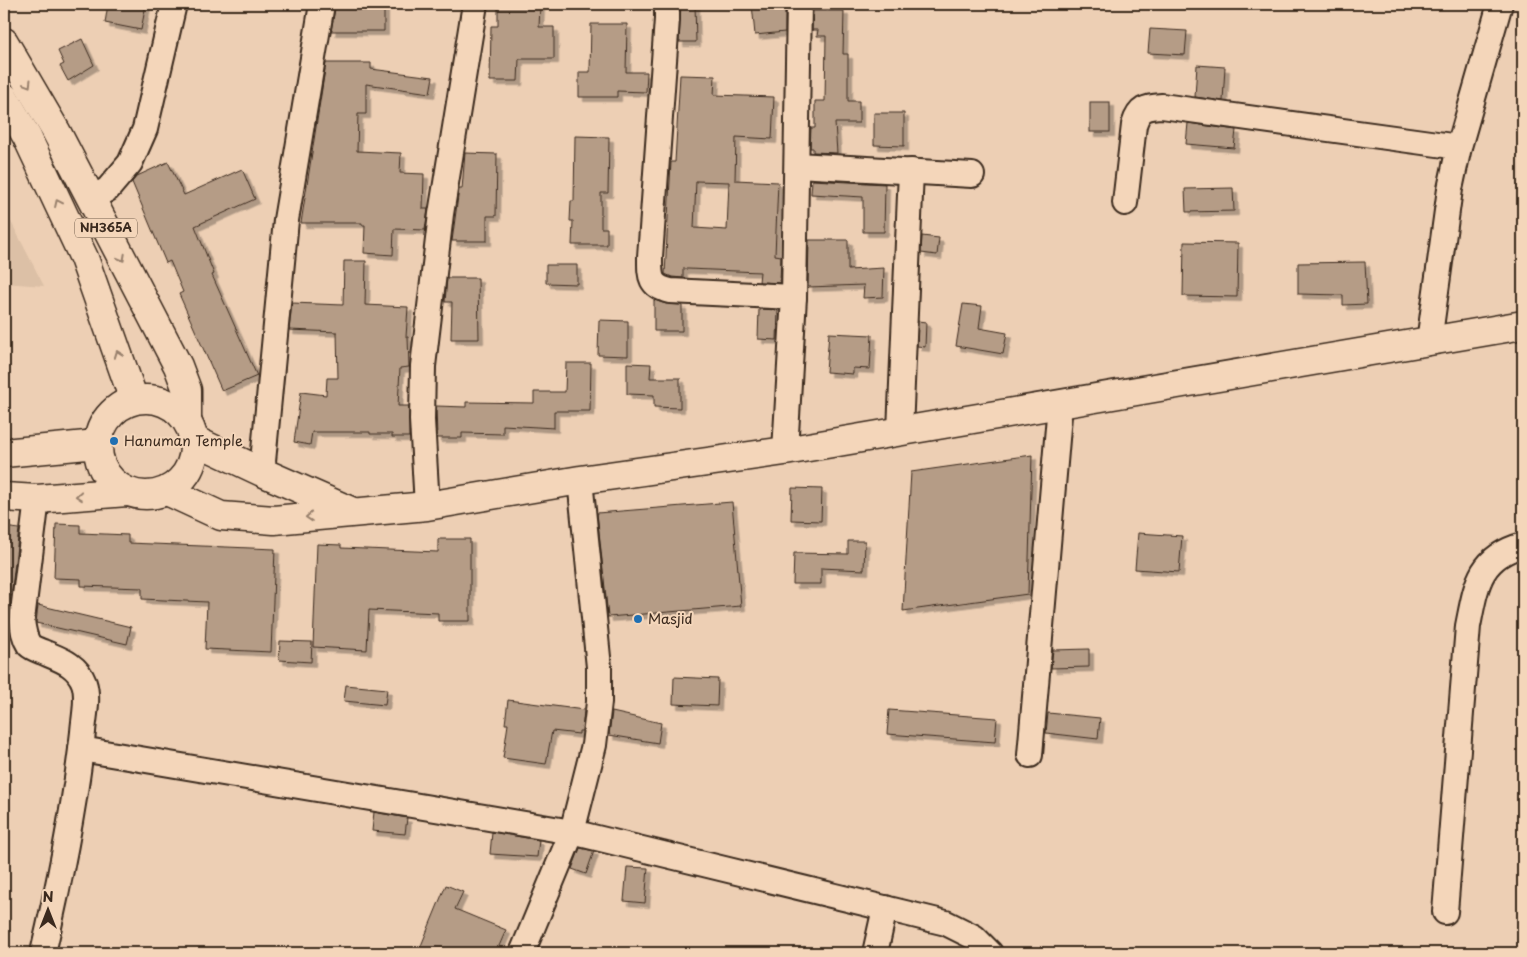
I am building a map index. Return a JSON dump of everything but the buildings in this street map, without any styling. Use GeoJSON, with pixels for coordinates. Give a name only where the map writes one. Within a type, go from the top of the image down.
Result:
{"type":"FeatureCollection","features":[{"type":"Feature","properties":{"kind":"main road","name":"NH365A"},"geometry":{"type":"LineString","coordinates":[[4,42],[56,131],[178,366],[187,390],[193,460],[183,478],[168,491]]}},
{"type":"Feature","properties":{"kind":"main road","name":"NH365A"},"geometry":{"type":"LineString","coordinates":[[4,97],[27,136],[84,258],[134,400]]}},
{"type":"Feature","properties":{"kind":"main road"},"geometry":{"type":"LineString","coordinates":[[4,497],[37,500],[128,492],[148,496],[168,491],[221,516],[274,520],[427,506],[580,480],[785,451],[1523,326]]}},
{"type":"Feature","properties":{"kind":"main road"},"geometry":{"type":"LineString","coordinates":[[128,492],[110,481],[100,464],[97,444],[103,424],[116,409],[134,400],[154,399],[173,407],[191,431],[262,472],[357,513]]}},
{"type":"Feature","properties":{"kind":"main road"},"geometry":{"type":"LineString","coordinates":[[4,453],[97,444]]}},
{"type":"Feature","properties":{"kind":"street"},"geometry":{"type":"LineString","coordinates":[[91,200],[108,189],[130,163],[145,129],[174,4]]}},
{"type":"Feature","properties":{"kind":"street"},"geometry":{"type":"LineString","coordinates":[[262,472],[286,220],[322,4]]}},
{"type":"Feature","properties":{"kind":"street"},"geometry":{"type":"LineString","coordinates":[[427,506],[422,420],[423,366],[441,214],[475,4]]}},
{"type":"Feature","properties":{"kind":"street"},"geometry":{"type":"LineString","coordinates":[[667,4],[668,19],[650,276],[655,284],[662,289],[794,297]]}},
{"type":"Feature","properties":{"kind":"street"},"geometry":{"type":"LineString","coordinates":[[785,451],[794,297],[799,4]]}},
{"type":"Feature","properties":{"kind":"street"},"geometry":{"type":"LineString","coordinates":[[1429,342],[1450,189],[1459,147],[1500,4]]}},
{"type":"Feature","properties":{"kind":"street"},"geometry":{"type":"LineString","coordinates":[[1125,202],[1136,116],[1143,109],[1151,106],[1459,147]]}},
{"type":"Feature","properties":{"kind":"street"},"geometry":{"type":"LineString","coordinates":[[797,165],[972,175]]}},
{"type":"Feature","properties":{"kind":"street"},"geometry":{"type":"LineString","coordinates":[[900,431],[911,171]]}},
{"type":"Feature","properties":{"kind":"street"},"geometry":{"type":"LineString","coordinates":[[1030,755],[1060,404]]}},
{"type":"Feature","properties":{"kind":"street"},"geometry":{"type":"LineString","coordinates":[[522,953],[572,832],[594,744],[599,702],[599,667],[580,480]]}},
{"type":"Feature","properties":{"kind":"street"},"geometry":{"type":"LineString","coordinates":[[37,500],[22,620],[23,633],[30,646],[63,660],[73,667],[84,684],[86,698],[81,749],[70,819],[43,953]]}},
{"type":"Feature","properties":{"kind":"street"},"geometry":{"type":"LineString","coordinates":[[1445,912],[1468,626],[1477,583],[1488,565],[1509,549],[1523,545]]}},
{"type":"Feature","properties":{"kind":"street"},"geometry":{"type":"LineString","coordinates":[[81,749],[572,832],[946,923],[974,937],[990,953]]}},
{"type":"Feature","properties":{"kind":"street"},"geometry":{"type":"LineString","coordinates":[[875,953],[885,908]]}},
{"type":"Feature","properties":{"kind":"shaded area"},"geometry":{"type":"Polygon","coordinates":[[[4,208],[44,286],[4,283],[4,208]]]}},
{"type":"Feature","properties":{"kind":"place","name":"Hanuman Temple"},"geometry":{"type":"Point","coordinates":[114,441]}},
{"type":"Feature","properties":{"kind":"place","name":"Masjid"},"geometry":{"type":"Point","coordinates":[638,619]}}]}
